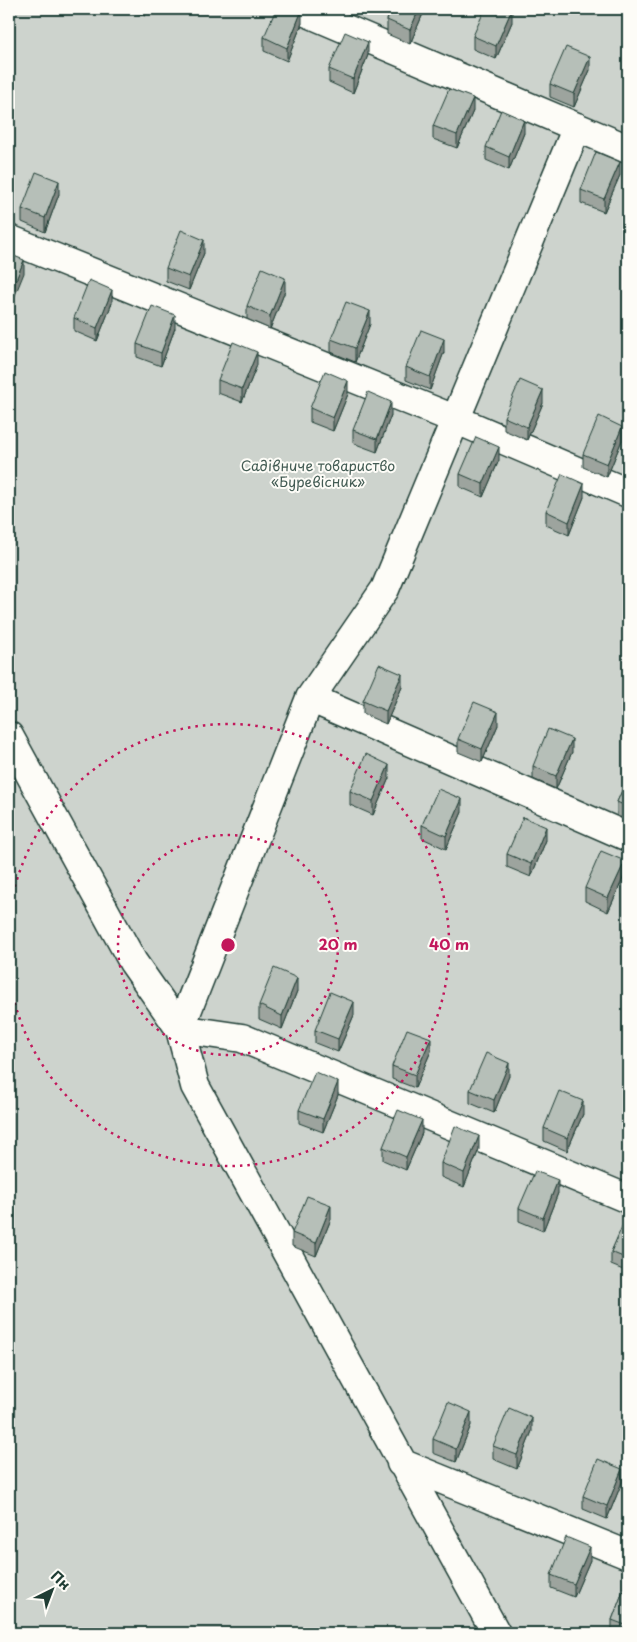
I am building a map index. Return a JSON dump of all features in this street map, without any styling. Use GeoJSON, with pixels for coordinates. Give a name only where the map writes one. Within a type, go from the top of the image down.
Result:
{"type":"FeatureCollection","features":[{"type":"Feature","properties":{"kind":"street"},"geometry":{"type":"LineString","coordinates":[[299,9],[628,149]]}},
{"type":"Feature","properties":{"kind":"street"},"geometry":{"type":"LineString","coordinates":[[180,1029],[310,698],[385,589],[457,420],[577,127]]}},
{"type":"Feature","properties":{"kind":"street"},"geometry":{"type":"LineString","coordinates":[[9,239],[457,420],[628,493]]}},
{"type":"Feature","properties":{"kind":"street"},"geometry":{"type":"LineString","coordinates":[[310,698],[628,837]]}},
{"type":"Feature","properties":{"kind":"street"},"geometry":{"type":"LineString","coordinates":[[9,736],[133,962],[180,1029],[195,1086],[496,1633]]}},
{"type":"Feature","properties":{"kind":"street"},"geometry":{"type":"LineString","coordinates":[[180,1029],[242,1038],[628,1199]]}},
{"type":"Feature","properties":{"kind":"street"},"geometry":{"type":"LineString","coordinates":[[401,1463],[628,1555]]}},
{"type":"Feature","properties":{"kind":"green space","name":"Садівниче товариство «Буревісник»"},"geometry":{"type":"Polygon","coordinates":[[[9,9],[628,9],[628,1633],[9,1633],[9,9]]]}},
{"type":"Feature","properties":{"kind":"building"},"geometry":{"type":"Polygon","coordinates":[[[276,9],[302,10],[287,48],[264,37],[276,9]]]}},
{"type":"Feature","properties":{"kind":"building"},"geometry":{"type":"Polygon","coordinates":[[[392,9],[419,9],[410,30],[387,20],[392,9]]]}},
{"type":"Feature","properties":{"kind":"building"},"geometry":{"type":"Polygon","coordinates":[[[485,9],[512,9],[496,46],[473,36],[485,9]]]}},
{"type":"Feature","properties":{"kind":"building"},"geometry":{"type":"Polygon","coordinates":[[[345,32],[368,42],[353,79],[329,69],[345,32]]]}},
{"type":"Feature","properties":{"kind":"building"},"geometry":{"type":"Polygon","coordinates":[[[566,47],[590,57],[574,94],[550,84],[566,47]]]}},
{"type":"Feature","properties":{"kind":"building"},"geometry":{"type":"Polygon","coordinates":[[[449,89],[473,98],[457,135],[433,126],[449,89]]]}},
{"type":"Feature","properties":{"kind":"building"},"geometry":{"type":"Polygon","coordinates":[[[501,110],[524,120],[509,157],[486,147],[501,110]]]}},
{"type":"Feature","properties":{"kind":"building"},"geometry":{"type":"Polygon","coordinates":[[[596,152],[620,162],[604,199],[581,190],[596,152]]]}},
{"type":"Feature","properties":{"kind":"building"},"geometry":{"type":"Polygon","coordinates":[[[36,172],[59,181],[45,218],[22,209],[36,172]]]}},
{"type":"Feature","properties":{"kind":"building"},"geometry":{"type":"Polygon","coordinates":[[[181,230],[204,240],[189,277],[166,268],[181,230]]]}},
{"type":"Feature","properties":{"kind":"building"},"geometry":{"type":"Polygon","coordinates":[[[9,254],[24,260],[9,297],[9,254]]]}},
{"type":"Feature","properties":{"kind":"building"},"geometry":{"type":"Polygon","coordinates":[[[262,268],[285,278],[270,316],[247,306],[262,268]]]}},
{"type":"Feature","properties":{"kind":"building"},"geometry":{"type":"Polygon","coordinates":[[[89,280],[112,290],[97,328],[74,318],[89,280]]]}},
{"type":"Feature","properties":{"kind":"building"},"geometry":{"type":"Polygon","coordinates":[[[346,302],[370,311],[355,348],[331,339],[346,302]]]}},
{"type":"Feature","properties":{"kind":"building"},"geometry":{"type":"Polygon","coordinates":[[[152,306],[175,315],[161,353],[137,344],[152,306]]]}},
{"type":"Feature","properties":{"kind":"building"},"geometry":{"type":"Polygon","coordinates":[[[421,330],[444,339],[430,377],[406,367],[421,330]]]}},
{"type":"Feature","properties":{"kind":"building"},"geometry":{"type":"Polygon","coordinates":[[[233,342],[257,352],[242,389],[218,380],[233,342]]]}},
{"type":"Feature","properties":{"kind":"building"},"geometry":{"type":"Polygon","coordinates":[[[325,371],[348,381],[333,418],[310,408],[325,371]]]}},
{"type":"Feature","properties":{"kind":"building"},"geometry":{"type":"Polygon","coordinates":[[[520,380],[543,390],[527,427],[504,417],[520,380]]]}},
{"type":"Feature","properties":{"kind":"building"},"geometry":{"type":"Polygon","coordinates":[[[368,392],[391,402],[377,439],[353,430],[368,392]]]}},
{"type":"Feature","properties":{"kind":"building"},"geometry":{"type":"Polygon","coordinates":[[[599,416],[622,427],[607,464],[583,454],[599,416]]]}},
{"type":"Feature","properties":{"kind":"building"},"geometry":{"type":"Polygon","coordinates":[[[476,437],[499,447],[483,484],[460,474],[476,437]]]}},
{"type":"Feature","properties":{"kind":"building"},"geometry":{"type":"Polygon","coordinates":[[[562,474],[584,484],[569,522],[546,511],[562,474]]]}},
{"type":"Feature","properties":{"kind":"building"},"geometry":{"type":"Polygon","coordinates":[[[379,664],[402,674],[386,711],[363,701],[379,664]]]}},
{"type":"Feature","properties":{"kind":"building"},"geometry":{"type":"Polygon","coordinates":[[[474,702],[498,712],[482,749],[458,739],[474,702]]]}},
{"type":"Feature","properties":{"kind":"building"},"geometry":{"type":"Polygon","coordinates":[[[548,729],[572,739],[556,776],[533,766],[548,729]]]}},
{"type":"Feature","properties":{"kind":"building"},"geometry":{"type":"Polygon","coordinates":[[[366,754],[389,765],[373,801],[350,791],[366,754]]]}},
{"type":"Feature","properties":{"kind":"building"},"geometry":{"type":"Polygon","coordinates":[[[628,777],[628,807],[617,802],[628,777]]]}},
{"type":"Feature","properties":{"kind":"building"},"geometry":{"type":"Polygon","coordinates":[[[438,789],[462,799],[446,836],[422,825],[438,789]]]}},
{"type":"Feature","properties":{"kind":"building"},"geometry":{"type":"Polygon","coordinates":[[[523,817],[546,827],[531,864],[507,854],[523,817]]]}},
{"type":"Feature","properties":{"kind":"building"},"geometry":{"type":"Polygon","coordinates":[[[601,851],[625,861],[608,898],[585,888],[601,851]]]}},
{"type":"Feature","properties":{"kind":"building"},"geometry":{"type":"Polygon","coordinates":[[[274,968],[297,978],[282,1016],[259,1005],[274,968]]]}},
{"type":"Feature","properties":{"kind":"building"},"geometry":{"type":"Polygon","coordinates":[[[330,992],[354,1002],[338,1039],[315,1030],[330,992]]]}},
{"type":"Feature","properties":{"kind":"building"},"geometry":{"type":"Polygon","coordinates":[[[407,1029],[431,1038],[415,1075],[392,1066],[407,1029]]]}},
{"type":"Feature","properties":{"kind":"building"},"geometry":{"type":"Polygon","coordinates":[[[486,1053],[509,1063],[494,1100],[470,1090],[486,1053]]]}},
{"type":"Feature","properties":{"kind":"building"},"geometry":{"type":"Polygon","coordinates":[[[315,1072],[338,1082],[323,1119],[299,1110],[315,1072]]]}},
{"type":"Feature","properties":{"kind":"building"},"geometry":{"type":"Polygon","coordinates":[[[559,1091],[583,1101],[567,1138],[544,1128],[559,1091]]]}},
{"type":"Feature","properties":{"kind":"building"},"geometry":{"type":"Polygon","coordinates":[[[398,1110],[422,1120],[406,1157],[383,1147],[398,1110]]]}},
{"type":"Feature","properties":{"kind":"building"},"geometry":{"type":"Polygon","coordinates":[[[455,1126],[479,1136],[464,1173],[441,1163],[455,1126]]]}},
{"type":"Feature","properties":{"kind":"building"},"geometry":{"type":"Polygon","coordinates":[[[535,1171],[558,1180],[543,1218],[519,1208],[535,1171]]]}},
{"type":"Feature","properties":{"kind":"building"},"geometry":{"type":"Polygon","coordinates":[[[307,1196],[331,1205],[316,1243],[292,1233],[307,1196]]]}},
{"type":"Feature","properties":{"kind":"building"},"geometry":{"type":"Polygon","coordinates":[[[628,1215],[628,1259],[611,1252],[628,1215]]]}},
{"type":"Feature","properties":{"kind":"building"},"geometry":{"type":"Polygon","coordinates":[[[448,1402],[471,1412],[456,1449],[433,1439],[448,1402]]]}},
{"type":"Feature","properties":{"kind":"building"},"geometry":{"type":"Polygon","coordinates":[[[509,1408],[532,1418],[517,1455],[493,1446],[509,1408]]]}},
{"type":"Feature","properties":{"kind":"building"},"geometry":{"type":"Polygon","coordinates":[[[598,1459],[622,1469],[607,1506],[583,1496],[598,1459]]]}},
{"type":"Feature","properties":{"kind":"building"},"geometry":{"type":"Polygon","coordinates":[[[566,1537],[590,1547],[574,1584],[551,1575],[566,1537]]]}},
{"type":"Feature","properties":{"kind":"building"},"geometry":{"type":"Polygon","coordinates":[[[628,1578],[628,1626],[612,1620],[628,1578]]]}}]}
